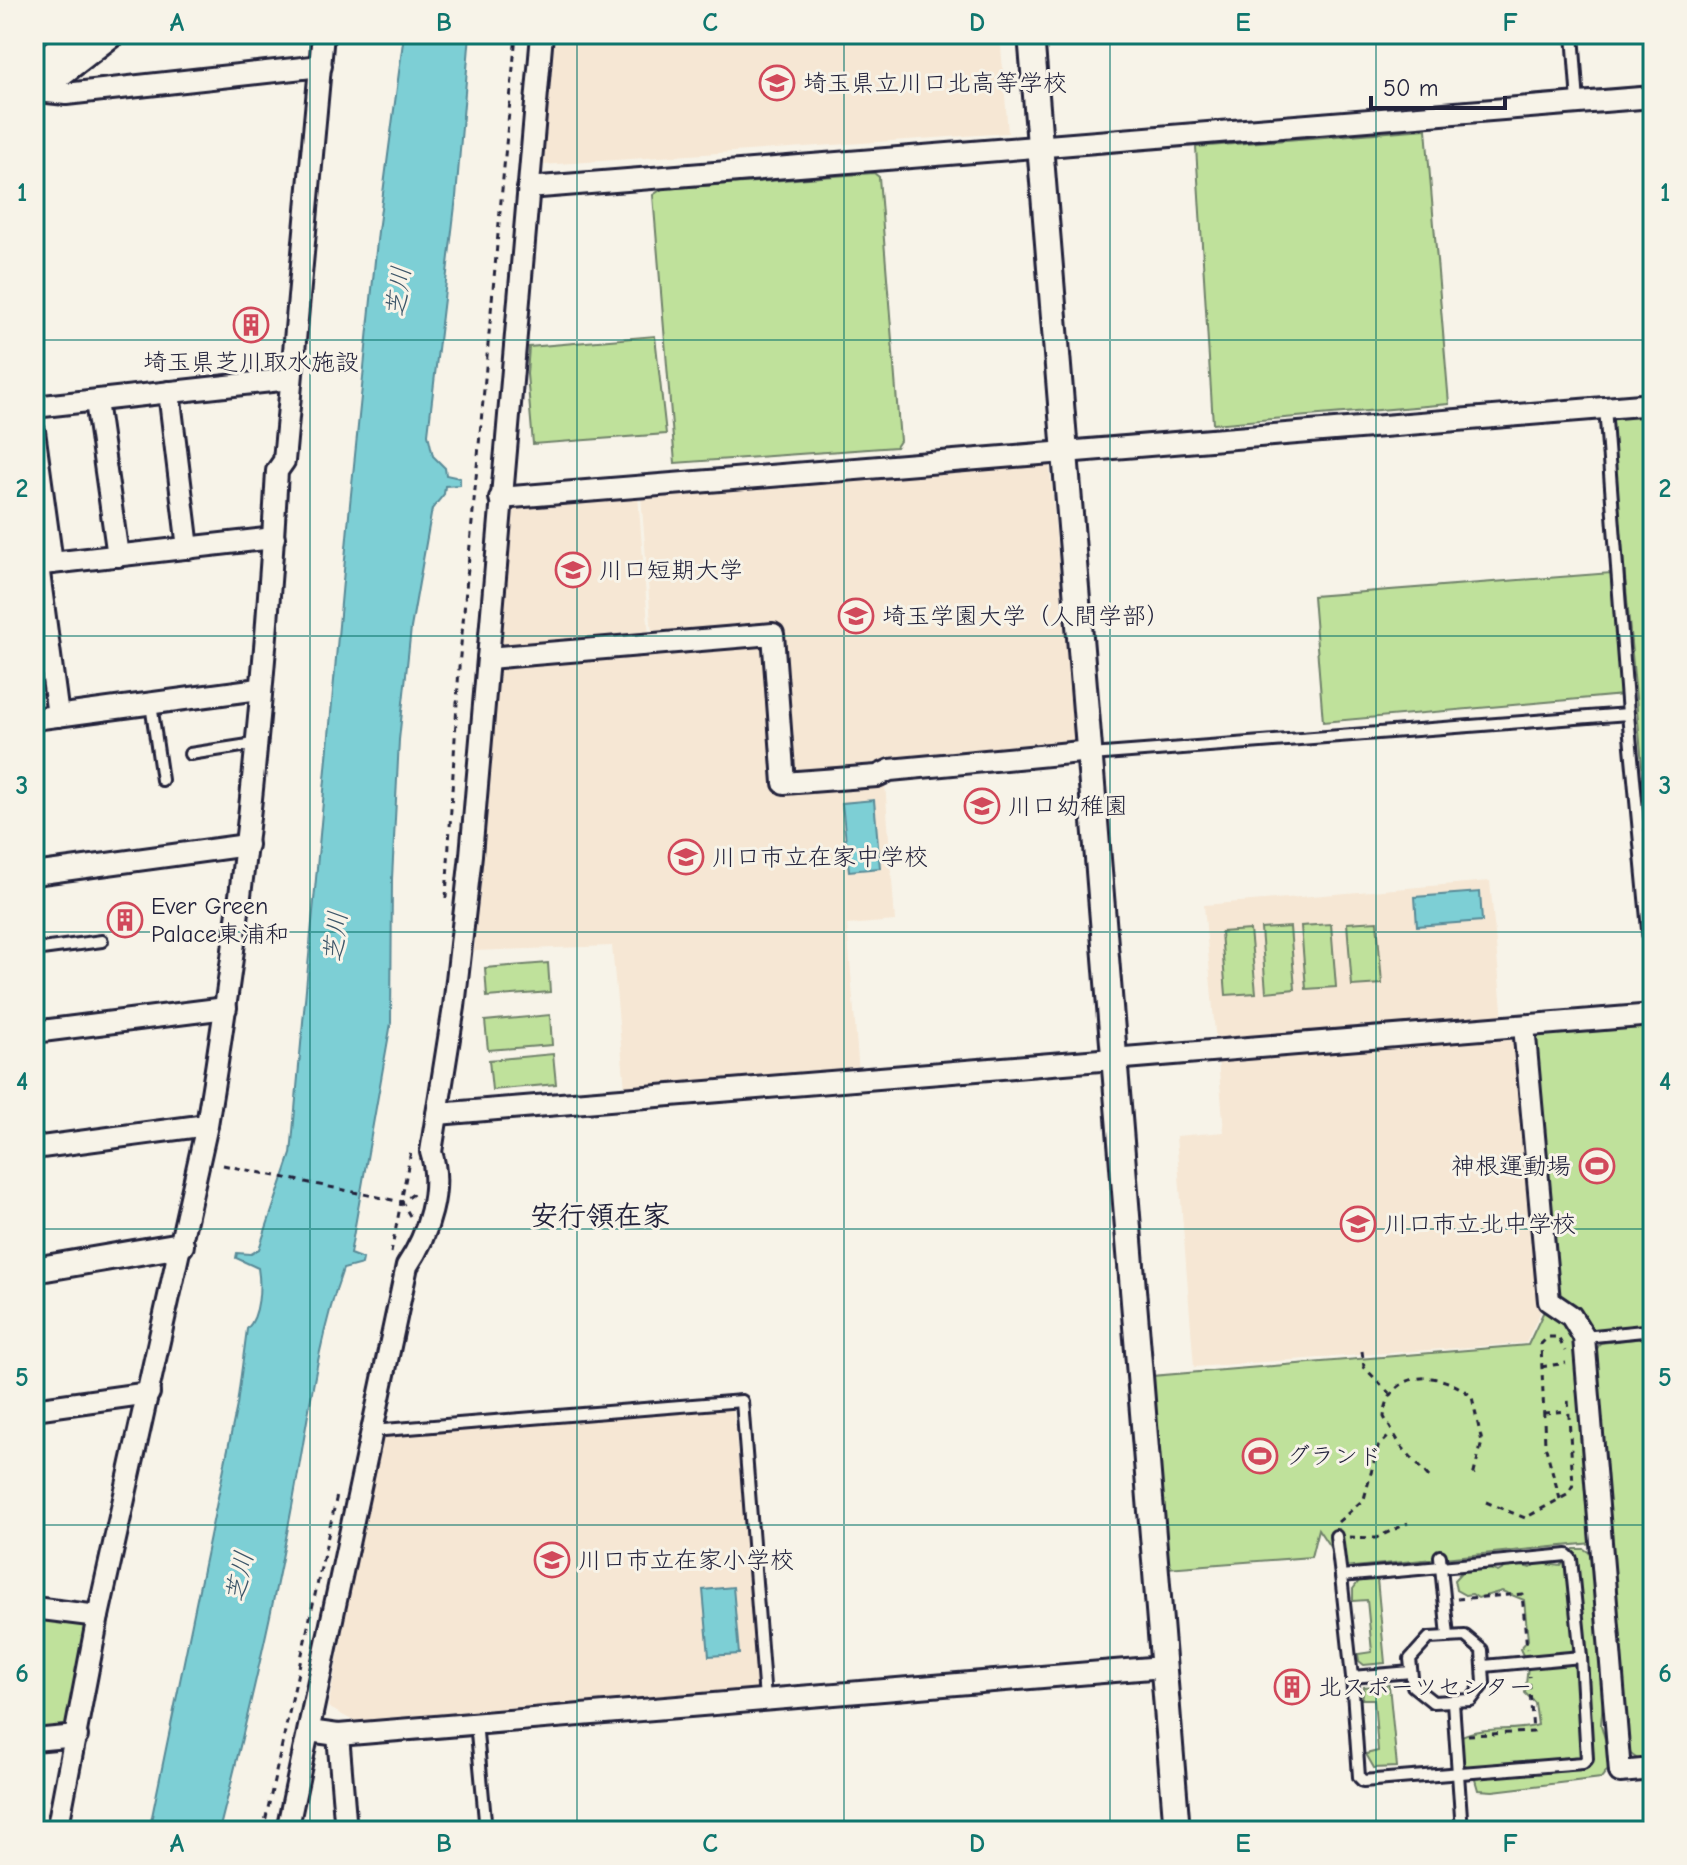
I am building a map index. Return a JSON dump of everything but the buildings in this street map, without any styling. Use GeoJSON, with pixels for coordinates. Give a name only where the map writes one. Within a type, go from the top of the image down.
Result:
{"type":"FeatureCollection","features":[{"type":"Feature","properties":{"kind":"street"},"geometry":{"type":"LineString","coordinates":[[35,84],[78,34]]}},
{"type":"Feature","properties":{"kind":"street"},"geometry":{"type":"LineString","coordinates":[[57,1831],[98,1616],[207,1125],[226,1008],[247,845],[277,471],[284,461],[323,34]]}},
{"type":"Feature","properties":{"kind":"street"},"geometry":{"type":"LineString","coordinates":[[287,1831],[407,1266],[423,1242],[437,1173],[431,1152],[467,886],[542,34]]}},
{"type":"Feature","properties":{"kind":"street"},"geometry":{"type":"LineString","coordinates":[[1031,34],[1177,1831]]}},
{"type":"Feature","properties":{"kind":"street"},"geometry":{"type":"LineString","coordinates":[[35,84],[107,38]]}},
{"type":"Feature","properties":{"kind":"street"},"geometry":{"type":"LineString","coordinates":[[35,84],[66,94],[321,66]]}},
{"type":"Feature","properties":{"kind":"street"},"geometry":{"type":"LineString","coordinates":[[528,188],[1653,97]]}},
{"type":"Feature","properties":{"kind":"street"},"geometry":{"type":"LineString","coordinates":[[34,407],[290,379]]}},
{"type":"Feature","properties":{"kind":"street"},"geometry":{"type":"LineString","coordinates":[[169,392],[188,548]]}},
{"type":"Feature","properties":{"kind":"street"},"geometry":{"type":"LineString","coordinates":[[96,401],[118,556]]}},
{"type":"Feature","properties":{"kind":"street"},"geometry":{"type":"LineString","coordinates":[[500,498],[1653,404]]}},
{"type":"Feature","properties":{"kind":"street"},"geometry":{"type":"LineString","coordinates":[[34,431],[41,565],[58,716]]}},
{"type":"Feature","properties":{"kind":"street"},"geometry":{"type":"LineString","coordinates":[[41,565],[274,538]]}},
{"type":"Feature","properties":{"kind":"street"},"geometry":{"type":"LineString","coordinates":[[488,658],[773,634],[784,783],[877,776],[890,770],[1091,753]]}},
{"type":"Feature","properties":{"kind":"street"},"geometry":{"type":"LineString","coordinates":[[34,719],[259,689]]}},
{"type":"Feature","properties":{"kind":"street"},"geometry":{"type":"LineString","coordinates":[[34,874],[247,845]]}},
{"type":"Feature","properties":{"kind":"street"},"geometry":{"type":"LineString","coordinates":[[34,1032],[226,1008]]}},
{"type":"Feature","properties":{"kind":"street"},"geometry":{"type":"LineString","coordinates":[[437,1114],[1653,1015]]}},
{"type":"Feature","properties":{"kind":"street"},"geometry":{"type":"LineString","coordinates":[[1524,1026],[1549,1301],[1571,1316],[1584,1337],[1620,1772],[1653,1769]]}},
{"type":"Feature","properties":{"kind":"street"},"geometry":{"type":"LineString","coordinates":[[34,1148],[207,1125]]}},
{"type":"Feature","properties":{"kind":"street"},"geometry":{"type":"LineString","coordinates":[[34,1270],[181,1245]]}},
{"type":"Feature","properties":{"kind":"street"},"geometry":{"type":"LineString","coordinates":[[34,1409],[149,1393]]}},
{"type":"Feature","properties":{"kind":"street"},"geometry":{"type":"LineString","coordinates":[[34,1608],[98,1616]]}},
{"type":"Feature","properties":{"kind":"street"},"geometry":{"type":"LineString","coordinates":[[309,1731],[338,1735],[1163,1667]]}},
{"type":"Feature","properties":{"kind":"street"},"geometry":{"type":"LineString","coordinates":[[338,1735],[346,1831]]}},
{"type":"Feature","properties":{"kind":"street"},"geometry":{"type":"LineString","coordinates":[[34,1740],[77,1736]]}},
{"type":"Feature","properties":{"kind":"lane"},"geometry":{"type":"LineString","coordinates":[[1573,34],[1578,103]]}},
{"type":"Feature","properties":{"kind":"lane"},"geometry":{"type":"LineString","coordinates":[[1605,407],[1628,714],[1653,984]]}},
{"type":"Feature","properties":{"kind":"lane"},"geometry":{"type":"LineString","coordinates":[[151,704],[162,780]]}},
{"type":"Feature","properties":{"kind":"lane"},"geometry":{"type":"LineString","coordinates":[[1091,753],[1628,714]]}},
{"type":"Feature","properties":{"kind":"lane"},"geometry":{"type":"LineString","coordinates":[[190,754],[255,744]]}},
{"type":"Feature","properties":{"kind":"lane"},"geometry":{"type":"LineString","coordinates":[[34,950],[102,941]]}},
{"type":"Feature","properties":{"kind":"lane"},"geometry":{"type":"LineString","coordinates":[[1584,1337],[1653,1330]]}},
{"type":"Feature","properties":{"kind":"lane"},"geometry":{"type":"LineString","coordinates":[[372,1431],[742,1401],[765,1699]]}},
{"type":"Feature","properties":{"kind":"lane"},"geometry":{"type":"LineString","coordinates":[[34,1495],[36,1478]]}},
{"type":"Feature","properties":{"kind":"lane"},"geometry":{"type":"LineString","coordinates":[[1336,1536],[1352,1677],[1359,1777],[1363,1781],[1583,1763],[1587,1759],[1581,1657],[1571,1559],[1567,1555],[1441,1562],[1341,1576]]}},
{"type":"Feature","properties":{"kind":"lane"},"geometry":{"type":"LineString","coordinates":[[1441,1562],[1448,1636]]}},
{"type":"Feature","properties":{"kind":"lane"},"geometry":{"type":"LineString","coordinates":[[1448,1636],[1465,1636],[1482,1650],[1484,1683],[1471,1700],[1433,1702],[1413,1686],[1410,1659],[1429,1638],[1448,1636]]}},
{"type":"Feature","properties":{"kind":"lane"},"geometry":{"type":"LineString","coordinates":[[1484,1666],[1581,1657]]}},
{"type":"Feature","properties":{"kind":"lane"},"geometry":{"type":"LineString","coordinates":[[1352,1677],[1411,1672]]}},
{"type":"Feature","properties":{"kind":"lane"},"geometry":{"type":"LineString","coordinates":[[1453,1702],[1462,1831]]}},
{"type":"Feature","properties":{"kind":"lane"},"geometry":{"type":"LineString","coordinates":[[476,1722],[486,1831]]}},
{"type":"Feature","properties":{"kind":"path"},"geometry":{"type":"LineString","coordinates":[[445,909],[459,667],[516,34]]}},
{"type":"Feature","properties":{"kind":"path"},"geometry":{"type":"LineString","coordinates":[[389,1263],[412,1143]]}},
{"type":"Feature","properties":{"kind":"path"},"geometry":{"type":"LineString","coordinates":[[223,1165],[402,1202]]}},
{"type":"Feature","properties":{"kind":"path"},"geometry":{"type":"LineString","coordinates":[[1560,1499],[1545,1445],[1541,1344],[1548,1337],[1558,1337],[1563,1343],[1567,1375]]}},
{"type":"Feature","properties":{"kind":"path"},"geometry":{"type":"LineString","coordinates":[[1362,1351],[1364,1367],[1390,1394]]}},
{"type":"Feature","properties":{"kind":"path"},"geometry":{"type":"LineString","coordinates":[[1541,1367],[1566,1363]]}},
{"type":"Feature","properties":{"kind":"path"},"geometry":{"type":"LineString","coordinates":[[1429,1477],[1391,1434],[1384,1417],[1390,1394],[1411,1379],[1433,1377],[1454,1382],[1472,1397],[1482,1442],[1473,1477]]}},
{"type":"Feature","properties":{"kind":"path"},"geometry":{"type":"LineString","coordinates":[[1486,1502],[1525,1518],[1560,1499],[1573,1485],[1568,1388]]}},
{"type":"Feature","properties":{"kind":"path"},"geometry":{"type":"LineString","coordinates":[[1544,1413],[1568,1411]]}},
{"type":"Feature","properties":{"kind":"path"},"geometry":{"type":"LineString","coordinates":[[1391,1434],[1378,1447],[1364,1499],[1358,1508],[1338,1521],[1336,1536],[1376,1538],[1408,1523]]}},
{"type":"Feature","properties":{"kind":"path"},"geometry":{"type":"LineString","coordinates":[[263,1831],[338,1494]]}},
{"type":"Feature","properties":{"kind":"shaded area","name":"埼玉県立川口北高等学校"},"geometry":{"type":"Polygon","coordinates":[[[555,34],[1000,34],[1008,133],[543,165],[555,34]]]}},
{"type":"Feature","properties":{"kind":"shaded area","name":"埼玉学園大学（人間学部）"},"geometry":{"type":"Polygon","coordinates":[[[1049,459],[1075,741],[1070,747],[790,775],[779,626],[652,635],[641,495],[1049,459]]]}},
{"type":"Feature","properties":{"kind":"shaded area","name":"川口短期大学"},"geometry":{"type":"Polygon","coordinates":[[[638,495],[649,636],[495,649],[508,504],[638,495]]]}},
{"type":"Feature","properties":{"kind":"shaded area","name":"川口市立在家中学校"},"geometry":{"type":"Polygon","coordinates":[[[762,642],[767,648],[778,792],[885,783],[895,921],[847,925],[859,1073],[625,1089],[612,946],[474,951],[494,667],[762,642]]]}},
{"type":"Feature","properties":{"kind":"shaded area"},"geometry":{"type":"Polygon","coordinates":[[[1490,881],[1503,1020],[1216,1044],[1204,905],[1490,881]]]}},
{"type":"Feature","properties":{"kind":"shaded area","name":"川口市立北中学校"},"geometry":{"type":"Polygon","coordinates":[[[1517,1034],[1540,1313],[1526,1343],[1194,1367],[1176,1136],[1224,1132],[1218,1059],[1517,1034]]]}},
{"type":"Feature","properties":{"kind":"shaded area","name":"川口市立在家小学校"},"geometry":{"type":"Polygon","coordinates":[[[733,1408],[760,1685],[750,1693],[357,1723],[328,1707],[381,1436],[733,1408]]]}},
{"type":"Feature","properties":{"kind":"green space"},"geometry":{"type":"Polygon","coordinates":[[[1426,129],[1449,404],[1213,424],[1196,147],[1426,129]]]}},
{"type":"Feature","properties":{"kind":"green space"},"geometry":{"type":"Polygon","coordinates":[[[874,173],[879,177],[900,441],[896,447],[675,463],[653,195],[662,189],[874,173]]]}},
{"type":"Feature","properties":{"kind":"green space"},"geometry":{"type":"Polygon","coordinates":[[[655,336],[666,434],[533,444],[527,374],[529,347],[655,336]]]}},
{"type":"Feature","properties":{"kind":"green space"},"geometry":{"type":"Polygon","coordinates":[[[1653,409],[1653,885],[1610,412],[1653,409]]]}},
{"type":"Feature","properties":{"kind":"green space"},"geometry":{"type":"Polygon","coordinates":[[[1611,573],[1623,695],[1323,722],[1313,596],[1611,573]]]}},
{"type":"Feature","properties":{"kind":"green space"},"geometry":{"type":"Polygon","coordinates":[[[1377,921],[1382,984],[1352,986],[1347,923],[1377,921]]]}},
{"type":"Feature","properties":{"kind":"green space"},"geometry":{"type":"Polygon","coordinates":[[[1331,924],[1336,987],[1306,989],[1301,926],[1331,924]]]}},
{"type":"Feature","properties":{"kind":"green space"},"geometry":{"type":"Polygon","coordinates":[[[1290,927],[1295,989],[1266,992],[1261,929],[1290,927]]]}},
{"type":"Feature","properties":{"kind":"green space"},"geometry":{"type":"Polygon","coordinates":[[[1250,930],[1256,993],[1226,995],[1221,932],[1250,930]]]}},
{"type":"Feature","properties":{"kind":"green space"},"geometry":{"type":"Polygon","coordinates":[[[548,963],[550,992],[487,997],[485,968],[548,963]]]}},
{"type":"Feature","properties":{"kind":"green space"},"geometry":{"type":"Polygon","coordinates":[[[550,1015],[552,1045],[488,1050],[485,1021],[550,1015]]]}},
{"type":"Feature","properties":{"kind":"green space","name":"神根運動場"},"geometry":{"type":"Polygon","coordinates":[[[1653,1022],[1653,1324],[1592,1330],[1578,1310],[1553,1290],[1528,1042],[1541,1031],[1653,1022]]]}},
{"type":"Feature","properties":{"kind":"green space"},"geometry":{"type":"Polygon","coordinates":[[[553,1054],[556,1084],[492,1090],[489,1060],[553,1054]]]}},
{"type":"Feature","properties":{"kind":"green space"},"geometry":{"type":"Polygon","coordinates":[[[1544,1311],[1574,1330],[1592,1543],[1344,1568],[1318,1529],[1311,1557],[1167,1568],[1152,1376],[1528,1345],[1544,1311]]]}},
{"type":"Feature","properties":{"kind":"green space"},"geometry":{"type":"Polygon","coordinates":[[[1653,1337],[1653,1760],[1640,1761],[1628,1752],[1595,1353],[1600,1343],[1653,1337]]]}},
{"type":"Feature","properties":{"kind":"green space"},"geometry":{"type":"Polygon","coordinates":[[[1574,1549],[1584,1549],[1594,1556],[1603,1700],[1601,1725],[1612,1764],[1601,1778],[1493,1791],[1478,1790],[1472,1769],[1462,1763],[1460,1737],[1478,1731],[1538,1725],[1535,1703],[1525,1693],[1528,1666],[1520,1649],[1528,1640],[1524,1600],[1502,1591],[1478,1598],[1472,1594],[1465,1595],[1456,1590],[1454,1580],[1466,1567],[1482,1566],[1498,1572],[1512,1564],[1531,1568],[1538,1563],[1561,1566],[1574,1549]]]}},
{"type":"Feature","properties":{"kind":"green space"},"geometry":{"type":"Polygon","coordinates":[[[1377,1579],[1385,1663],[1364,1665],[1359,1661],[1358,1654],[1372,1652],[1367,1600],[1353,1601],[1353,1589],[1359,1581],[1377,1579]]]}},
{"type":"Feature","properties":{"kind":"green space"},"geometry":{"type":"Polygon","coordinates":[[[34,1617],[83,1623],[89,1633],[70,1722],[59,1734],[34,1736],[34,1617]]]}},
{"type":"Feature","properties":{"kind":"green space"},"geometry":{"type":"Polygon","coordinates":[[[1389,1685],[1397,1767],[1374,1768],[1366,1754],[1378,1751],[1374,1699],[1362,1699],[1364,1687],[1389,1685]]]}},
{"type":"Feature","properties":{"kind":"water","name":"芝川"},"geometry":{"type":"Polygon","coordinates":[[[404,34],[470,34],[456,197],[428,434],[433,456],[445,468],[446,475],[460,478],[460,485],[445,486],[444,494],[432,509],[411,628],[399,740],[392,879],[391,1023],[350,1254],[363,1259],[362,1264],[343,1269],[325,1328],[275,1592],[219,1831],[149,1831],[237,1405],[247,1329],[255,1317],[258,1300],[258,1268],[236,1258],[237,1253],[251,1254],[259,1249],[291,1154],[350,504],[378,231],[404,34]]]}},
{"type":"Feature","properties":{"kind":"water"},"geometry":{"type":"Polygon","coordinates":[[[874,800],[880,868],[849,871],[842,803],[874,800]]]}},
{"type":"Feature","properties":{"kind":"water"},"geometry":{"type":"Polygon","coordinates":[[[1480,892],[1482,921],[1417,926],[1415,897],[1480,892]]]}},
{"type":"Feature","properties":{"kind":"water"},"geometry":{"type":"Polygon","coordinates":[[[733,1587],[739,1654],[709,1656],[703,1590],[733,1587]]]}},
{"type":"Feature","properties":{"kind":"place","name":"埼玉県立川口北高等学校"},"geometry":{"type":"Point","coordinates":[777,83]}},
{"type":"Feature","properties":{"kind":"place","name":"埼玉県芝川取水施設"},"geometry":{"type":"Point","coordinates":[251,325]}},
{"type":"Feature","properties":{"kind":"place","name":"川口短期大学"},"geometry":{"type":"Point","coordinates":[573,570]}},
{"type":"Feature","properties":{"kind":"place","name":"埼玉学園大学（人間学部）"},"geometry":{"type":"Point","coordinates":[856,616]}},
{"type":"Feature","properties":{"kind":"place","name":"川口幼稚園"},"geometry":{"type":"Point","coordinates":[982,806]}},
{"type":"Feature","properties":{"kind":"place","name":"川口市立在家中学校"},"geometry":{"type":"Point","coordinates":[686,857]}},
{"type":"Feature","properties":{"kind":"place","name":"Ever Green Palace東浦和"},"geometry":{"type":"Point","coordinates":[125,920]}},
{"type":"Feature","properties":{"kind":"place","name":"神根運動場"},"geometry":{"type":"Point","coordinates":[1597,1166]}},
{"type":"Feature","properties":{"kind":"place","name":"川口市立北中学校"},"geometry":{"type":"Point","coordinates":[1358,1224]}},
{"type":"Feature","properties":{"kind":"place","name":"グランド"},"geometry":{"type":"Point","coordinates":[1260,1456]}},
{"type":"Feature","properties":{"kind":"place","name":"川口市立在家小学校"},"geometry":{"type":"Point","coordinates":[552,1560]}},
{"type":"Feature","properties":{"kind":"place","name":"北スポーツセンター"},"geometry":{"type":"Point","coordinates":[1292,1687]}},
{"type":"Feature","properties":{"kind":"district","name":"安行領在家"},"geometry":{"type":"Point","coordinates":[600,1216]}}]}
